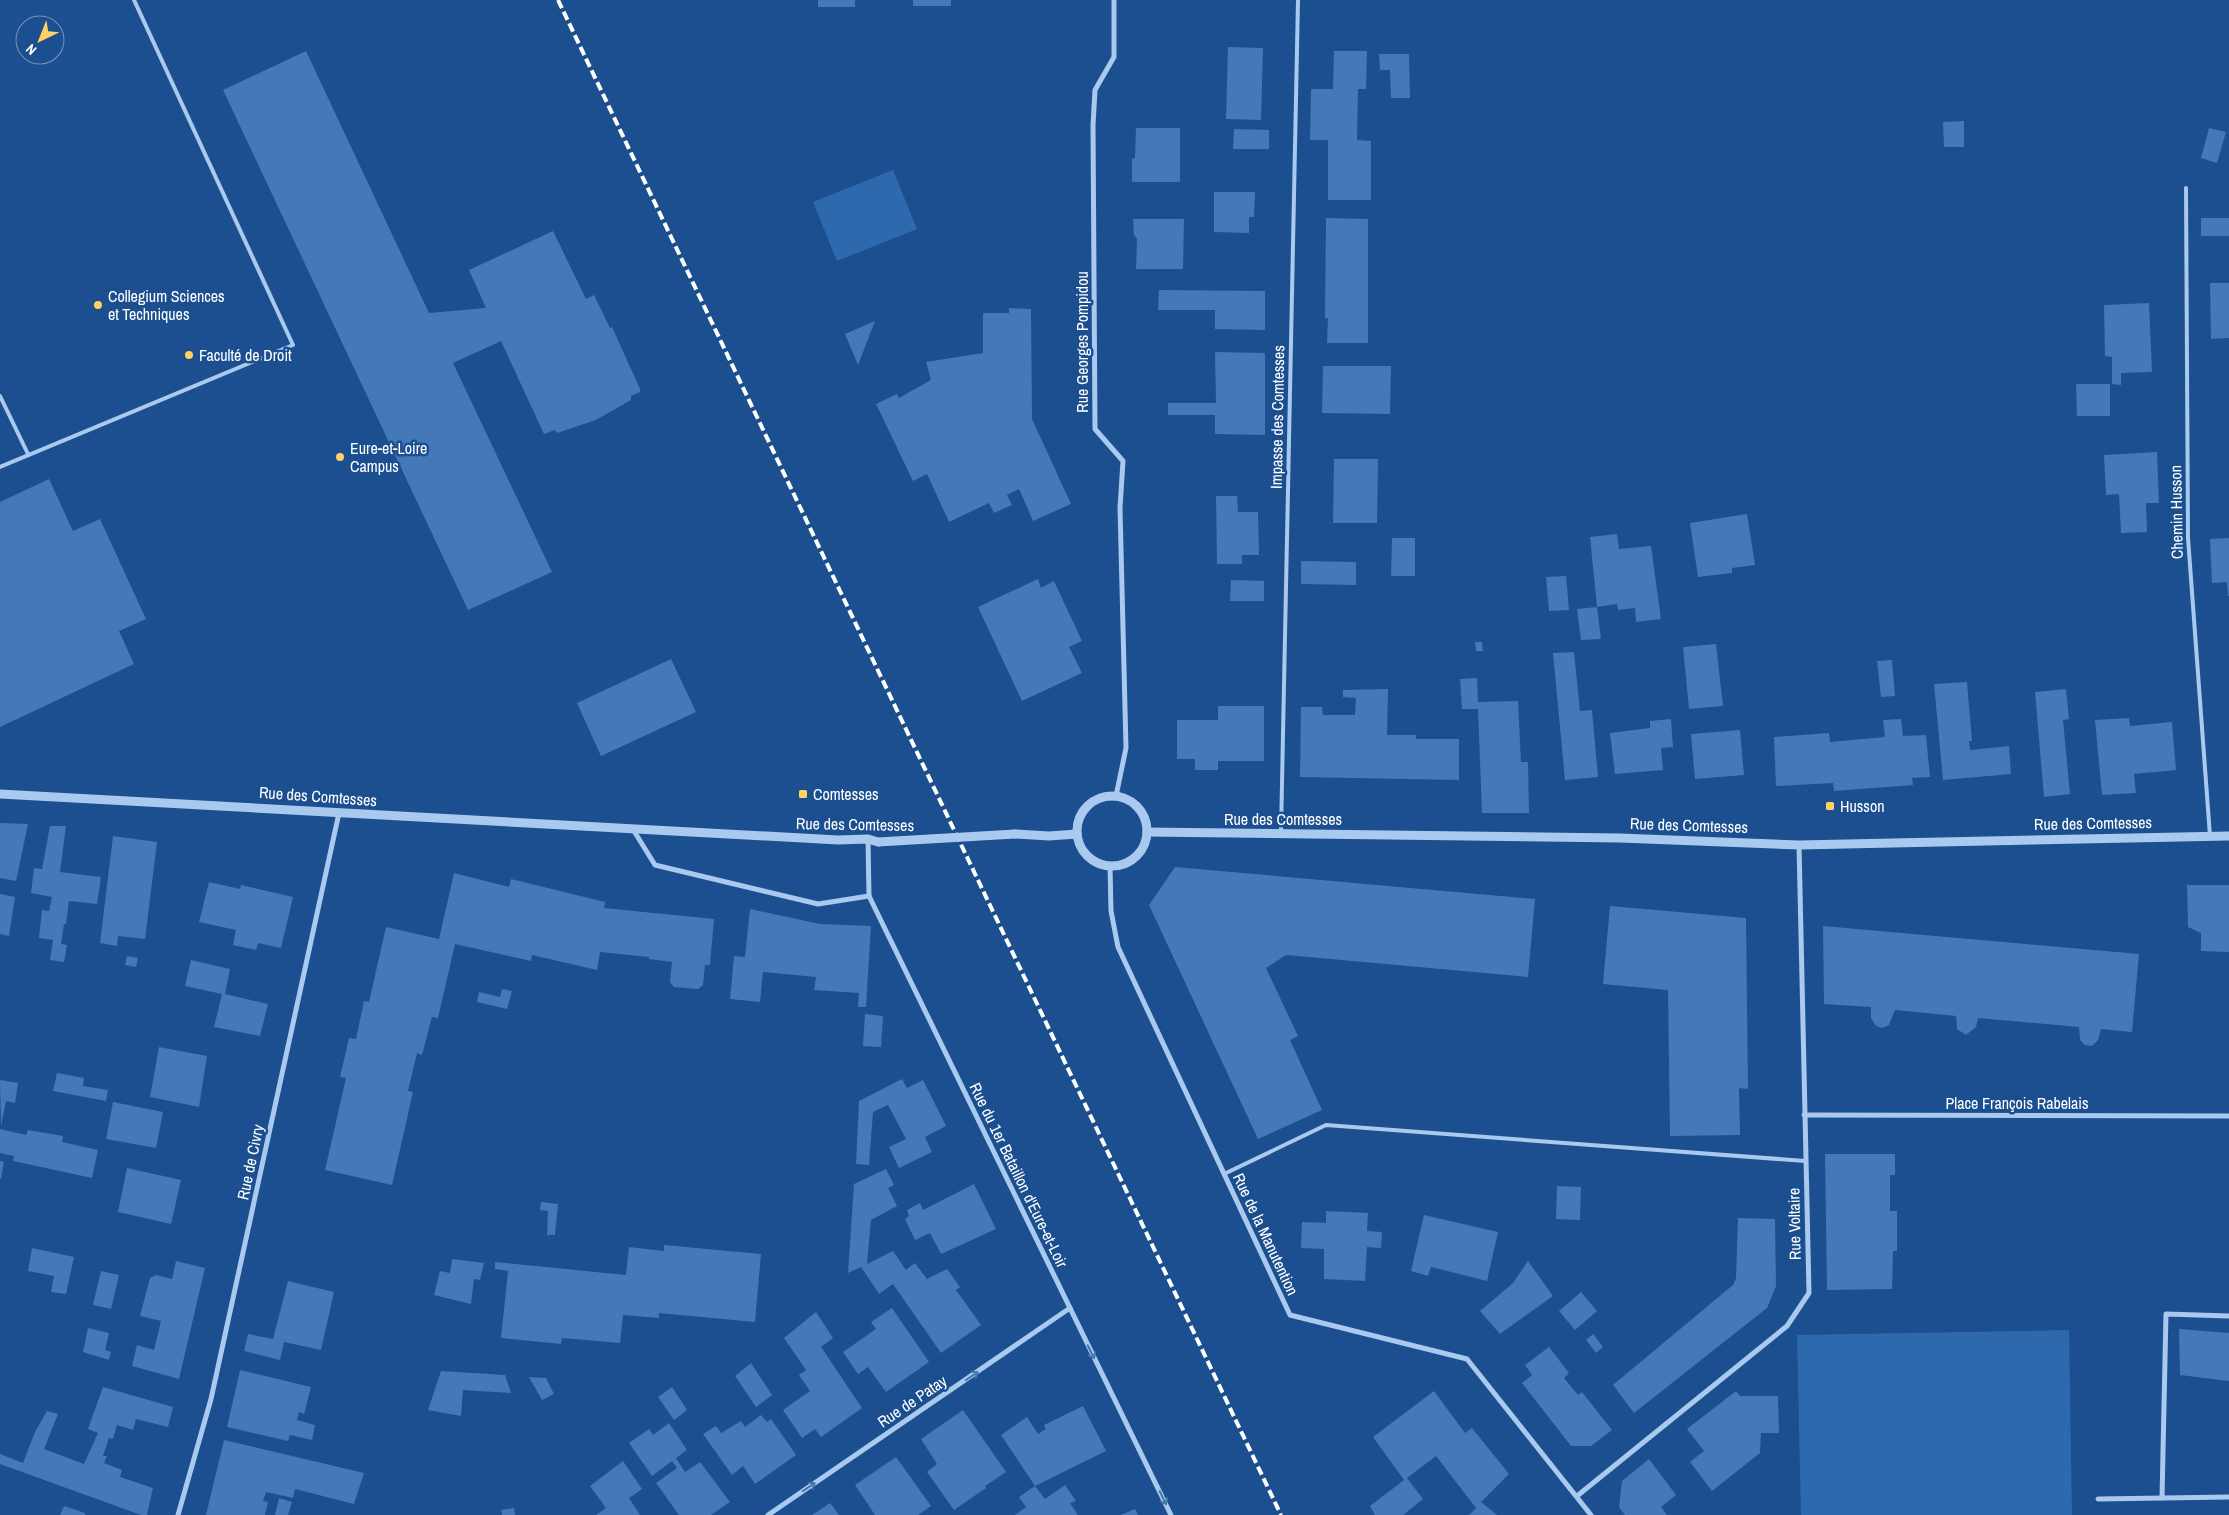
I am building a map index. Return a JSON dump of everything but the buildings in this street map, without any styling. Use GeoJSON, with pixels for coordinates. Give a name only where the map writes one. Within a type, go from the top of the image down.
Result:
{"type":"FeatureCollection","features":[{"type":"Feature","properties":{"kind":"street","name":"Rue Georges Pompidou"},"geometry":{"type":"LineString","coordinates":[[1114,0],[1114,57],[1095,90],[1093,134],[1095,429],[1123,461],[1120,508],[1126,748],[1116,796]]}},
{"type":"Feature","properties":{"kind":"street","name":"Rue des Comtesses"},"geometry":{"type":"LineString","coordinates":[[0,794],[273,807],[339,813],[634,830],[838,840],[868,839],[878,842],[1015,834],[1049,836],[1077,834]]}},
{"type":"Feature","properties":{"kind":"street"},"geometry":{"type":"LineString","coordinates":[[1106,796],[1116,796],[1135,804],[1142,813],[1147,832],[1145,844],[1139,853],[1131,860],[1120,865],[1110,866],[1100,864],[1084,852],[1077,834],[1078,824],[1087,806],[1106,796]]}},
{"type":"Feature","properties":{"kind":"street","name":"Rue de Civry"},"geometry":{"type":"LineString","coordinates":[[178,1515],[211,1399],[339,813]]}},
{"type":"Feature","properties":{"kind":"street"},"geometry":{"type":"LineString","coordinates":[[634,830],[655,865],[818,904],[869,896]]}},
{"type":"Feature","properties":{"kind":"street","name":"Rue des Comtesses"},"geometry":{"type":"LineString","coordinates":[[1147,832],[1620,838],[1799,845],[2229,836]]}},
{"type":"Feature","properties":{"kind":"street","name":"Rue du 1er Bataillon d'Eure-et-Loir"},"geometry":{"type":"LineString","coordinates":[[868,839],[869,896],[1171,1515]]}},
{"type":"Feature","properties":{"kind":"street","name":"Rue Voltaire"},"geometry":{"type":"LineString","coordinates":[[1577,1496],[1787,1326],[1808,1293],[1799,845]]}},
{"type":"Feature","properties":{"kind":"street","name":"Rue de la Manutention"},"geometry":{"type":"LineString","coordinates":[[1110,866],[1111,911],[1118,948],[1290,1315],[1467,1358],[1591,1515]]}},
{"type":"Feature","properties":{"kind":"street","name":"Place François Rabelais"},"geometry":{"type":"LineString","coordinates":[[1804,1115],[2229,1116]]}},
{"type":"Feature","properties":{"kind":"street","name":"Rue de Patay"},"geometry":{"type":"LineString","coordinates":[[768,1515],[1070,1308]]}},
{"type":"Feature","properties":{"kind":"street"},"geometry":{"type":"LineString","coordinates":[[2162,1498],[2166,1314],[2229,1316]]}},
{"type":"Feature","properties":{"kind":"street"},"geometry":{"type":"LineString","coordinates":[[2098,1499],[2229,1497]]}},
{"type":"Feature","properties":{"kind":"lane"},"geometry":{"type":"LineString","coordinates":[[0,467],[293,345],[134,0]]}},
{"type":"Feature","properties":{"kind":"lane","name":"Impasse des Comtesses"},"geometry":{"type":"LineString","coordinates":[[1281,834],[1298,0]]}},
{"type":"Feature","properties":{"kind":"lane","name":"Chemin Husson"},"geometry":{"type":"LineString","coordinates":[[2186,188],[2188,538],[2210,836]]}},
{"type":"Feature","properties":{"kind":"lane"},"geometry":{"type":"LineString","coordinates":[[0,396],[28,454]]}},
{"type":"Feature","properties":{"kind":"lane"},"geometry":{"type":"LineString","coordinates":[[1224,1174],[1326,1125],[1805,1161]]}},
{"type":"Feature","properties":{"kind":"shaded area"},"geometry":{"type":"Polygon","coordinates":[[[893,170],[917,229],[837,261],[813,202],[893,170]]]}},
{"type":"Feature","properties":{"kind":"shaded area"},"geometry":{"type":"Polygon","coordinates":[[[2069,1330],[2072,1515],[1801,1515],[1797,1335],[2069,1330]]]}},
{"type":"Feature","properties":{"kind":"railway"},"geometry":{"type":"LineString","coordinates":[[558,0],[1281,1515]]}},
{"type":"Feature","properties":{"kind":"place","name":"Collegium Sciences et Techniques"},"geometry":{"type":"Point","coordinates":[98,305]}},
{"type":"Feature","properties":{"kind":"place","name":"Faculté de Droit"},"geometry":{"type":"Point","coordinates":[189,355]}},
{"type":"Feature","properties":{"kind":"place","name":"Eure-et-Loire Campus"},"geometry":{"type":"Point","coordinates":[340,457]}},
{"type":"Feature","properties":{"kind":"place","name":"Comtesses"},"geometry":{"type":"Point","coordinates":[803,794]}},
{"type":"Feature","properties":{"kind":"place","name":"Husson"},"geometry":{"type":"Point","coordinates":[1830,806]}}]}
